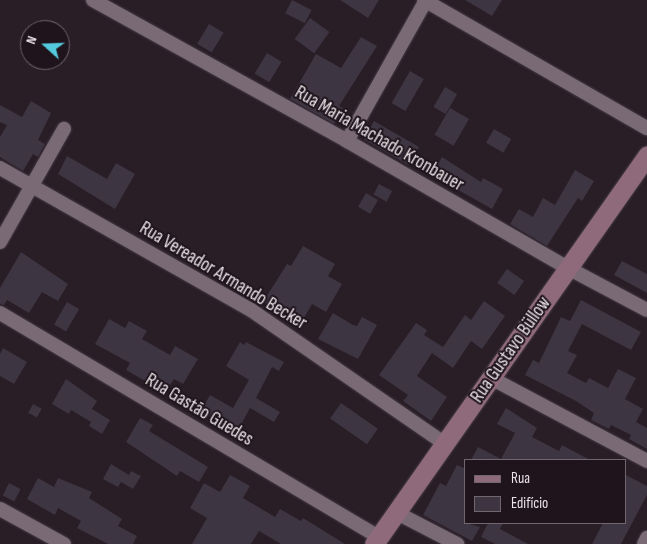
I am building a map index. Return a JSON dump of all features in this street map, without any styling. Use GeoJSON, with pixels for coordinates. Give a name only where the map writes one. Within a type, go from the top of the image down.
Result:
{"type":"FeatureCollection","features":[{"type":"Feature","properties":{"kind":"main road","name":"Rua Gustavo Büllow"},"geometry":{"type":"LineString","coordinates":[[376,541],[647,155]]}},
{"type":"Feature","properties":{"kind":"street","name":"Rua Maria Machado Kronbauer"},"geometry":{"type":"LineString","coordinates":[[92,0],[347,141],[568,268],[647,310]]}},
{"type":"Feature","properties":{"kind":"street"},"geometry":{"type":"LineString","coordinates":[[347,141],[425,0],[647,128]]}},
{"type":"Feature","properties":{"kind":"street"},"geometry":{"type":"LineString","coordinates":[[0,242],[64,129]]}},
{"type":"Feature","properties":{"kind":"street","name":"Rua Vereador Armando Becker"},"geometry":{"type":"LineString","coordinates":[[0,168],[250,310],[444,444]]}},
{"type":"Feature","properties":{"kind":"street","name":"Rua Gastão Guedes"},"geometry":{"type":"LineString","coordinates":[[0,313],[376,541]]}},
{"type":"Feature","properties":{"kind":"street"},"geometry":{"type":"LineString","coordinates":[[491,378],[647,461]]}},
{"type":"Feature","properties":{"kind":"street"},"geometry":{"type":"LineString","coordinates":[[0,509],[64,544]]}},
{"type":"Feature","properties":{"kind":"street"},"geometry":{"type":"LineString","coordinates":[[397,513],[457,544]]}},
{"type":"Feature","properties":{"kind":"street"},"geometry":{"type":"LineString","coordinates":[[644,544],[647,538]]}},
{"type":"Feature","properties":{"kind":"building"},"geometry":{"type":"Polygon","coordinates":[[[292,0],[312,10],[305,23],[285,13],[292,0]]]}},
{"type":"Feature","properties":{"kind":"building"},"geometry":{"type":"Polygon","coordinates":[[[340,0],[379,0],[368,18],[340,0]]]}},
{"type":"Feature","properties":{"kind":"building"},"geometry":{"type":"Polygon","coordinates":[[[465,0],[502,0],[492,16],[465,0]]]}},
{"type":"Feature","properties":{"kind":"building"},"geometry":{"type":"Polygon","coordinates":[[[310,18],[329,32],[314,53],[295,39],[310,18]]]}},
{"type":"Feature","properties":{"kind":"building"},"geometry":{"type":"Polygon","coordinates":[[[209,24],[224,33],[212,52],[197,44],[209,24]]]}},
{"type":"Feature","properties":{"kind":"building"},"geometry":{"type":"Polygon","coordinates":[[[361,37],[377,46],[339,106],[343,108],[334,124],[290,99],[316,54],[341,68],[361,37]]]}},
{"type":"Feature","properties":{"kind":"building"},"geometry":{"type":"Polygon","coordinates":[[[267,53],[282,62],[269,82],[255,74],[267,53]]]}},
{"type":"Feature","properties":{"kind":"building"},"geometry":{"type":"Polygon","coordinates":[[[410,71],[424,79],[405,111],[392,103],[410,71]]]}},
{"type":"Feature","properties":{"kind":"building"},"geometry":{"type":"Polygon","coordinates":[[[445,87],[457,94],[446,114],[434,107],[445,87]]]}},
{"type":"Feature","properties":{"kind":"building"},"geometry":{"type":"Polygon","coordinates":[[[31,101],[51,113],[38,140],[45,144],[38,157],[33,154],[23,171],[0,157],[0,137],[7,125],[0,122],[0,105],[22,117],[31,101]]]}},
{"type":"Feature","properties":{"kind":"building"},"geometry":{"type":"Polygon","coordinates":[[[450,108],[469,119],[454,146],[434,135],[450,108]]]}},
{"type":"Feature","properties":{"kind":"building"},"geometry":{"type":"Polygon","coordinates":[[[374,121],[419,147],[409,165],[364,139],[374,121]]]}},
{"type":"Feature","properties":{"kind":"building"},"geometry":{"type":"Polygon","coordinates":[[[494,129],[511,139],[503,153],[486,143],[494,129]]]}},
{"type":"Feature","properties":{"kind":"building"},"geometry":{"type":"Polygon","coordinates":[[[67,156],[107,179],[116,163],[135,174],[115,209],[58,174],[67,156]]]}},
{"type":"Feature","properties":{"kind":"building"},"geometry":{"type":"Polygon","coordinates":[[[442,157],[481,182],[483,178],[503,189],[492,209],[432,175],[442,157]]]}},
{"type":"Feature","properties":{"kind":"building"},"geometry":{"type":"Polygon","coordinates":[[[575,170],[594,181],[582,201],[578,198],[547,246],[510,224],[519,209],[533,217],[543,198],[555,205],[575,170]]]}},
{"type":"Feature","properties":{"kind":"building"},"geometry":{"type":"Polygon","coordinates":[[[379,184],[392,191],[387,202],[373,195],[379,184]]]}},
{"type":"Feature","properties":{"kind":"building"},"geometry":{"type":"Polygon","coordinates":[[[366,193],[378,200],[370,214],[358,207],[366,193]]]}},
{"type":"Feature","properties":{"kind":"building"},"geometry":{"type":"Polygon","coordinates":[[[303,246],[335,264],[328,276],[342,284],[326,312],[312,304],[301,323],[263,302],[287,264],[291,266],[303,246]]]}},
{"type":"Feature","properties":{"kind":"building"},"geometry":{"type":"Polygon","coordinates":[[[21,252],[68,284],[58,301],[42,292],[29,313],[7,300],[4,305],[0,304],[0,288],[21,252]]]}},
{"type":"Feature","properties":{"kind":"building"},"geometry":{"type":"Polygon","coordinates":[[[622,261],[647,274],[647,293],[614,275],[622,261]]]}},
{"type":"Feature","properties":{"kind":"building"},"geometry":{"type":"Polygon","coordinates":[[[507,269],[524,281],[514,295],[497,283],[507,269]]]}},
{"type":"Feature","properties":{"kind":"building"},"geometry":{"type":"Polygon","coordinates":[[[581,300],[641,332],[631,350],[582,324],[568,351],[577,355],[567,373],[586,383],[589,378],[608,388],[618,369],[636,378],[625,399],[643,409],[636,422],[647,428],[647,449],[629,439],[631,435],[611,425],[609,429],[591,420],[594,413],[576,401],[525,375],[533,360],[539,363],[561,317],[570,321],[581,300]]]}},
{"type":"Feature","properties":{"kind":"building"},"geometry":{"type":"Polygon","coordinates":[[[484,301],[505,316],[482,349],[471,341],[453,368],[432,353],[417,376],[447,397],[431,421],[403,401],[408,395],[379,375],[416,323],[427,330],[424,335],[443,347],[465,315],[471,320],[484,301]]]}},
{"type":"Feature","properties":{"kind":"building"},"geometry":{"type":"Polygon","coordinates":[[[67,302],[79,309],[66,332],[54,325],[67,302]]]}},
{"type":"Feature","properties":{"kind":"building"},"geometry":{"type":"Polygon","coordinates":[[[333,313],[353,325],[357,326],[362,317],[377,325],[358,359],[318,339],[333,313]]]}},
{"type":"Feature","properties":{"kind":"building"},"geometry":{"type":"Polygon","coordinates":[[[109,319],[125,328],[129,321],[147,331],[142,339],[170,355],[175,346],[198,359],[183,384],[174,379],[169,387],[151,376],[147,382],[126,370],[130,363],[95,344],[109,319]]]}},
{"type":"Feature","properties":{"kind":"building"},"geometry":{"type":"Polygon","coordinates":[[[240,342],[244,345],[246,342],[284,362],[279,371],[272,367],[256,398],[280,412],[274,422],[250,408],[238,430],[200,412],[210,395],[233,408],[249,380],[226,366],[240,342]]]}},
{"type":"Feature","properties":{"kind":"building"},"geometry":{"type":"Polygon","coordinates":[[[3,348],[27,362],[14,384],[0,376],[0,354],[3,348]]]}},
{"type":"Feature","properties":{"kind":"building"},"geometry":{"type":"Polygon","coordinates":[[[66,379],[97,401],[92,409],[110,420],[102,434],[89,426],[91,422],[71,410],[69,414],[52,404],[66,379]]]}},
{"type":"Feature","properties":{"kind":"building"},"geometry":{"type":"Polygon","coordinates":[[[341,403],[378,429],[367,444],[330,419],[341,403]]]}},
{"type":"Feature","properties":{"kind":"building"},"geometry":{"type":"Polygon","coordinates":[[[33,404],[42,409],[37,418],[28,413],[33,404]]]}},
{"type":"Feature","properties":{"kind":"building"},"geometry":{"type":"Polygon","coordinates":[[[506,408],[537,428],[532,437],[559,451],[562,445],[588,459],[501,459],[515,433],[497,424],[506,408]]]}},
{"type":"Feature","properties":{"kind":"building"},"geometry":{"type":"Polygon","coordinates":[[[140,418],[153,425],[149,431],[208,467],[199,482],[180,471],[177,476],[126,442],[140,418]]]}},
{"type":"Feature","properties":{"kind":"building"},"geometry":{"type":"Polygon","coordinates":[[[478,447],[501,459],[472,459],[478,447]]]}},
{"type":"Feature","properties":{"kind":"building"},"geometry":{"type":"Polygon","coordinates":[[[111,464],[129,475],[131,471],[141,476],[133,489],[121,482],[118,487],[103,479],[111,464]]]}},
{"type":"Feature","properties":{"kind":"building"},"geometry":{"type":"Polygon","coordinates":[[[457,465],[464,468],[464,524],[480,527],[472,541],[423,515],[440,483],[446,486],[457,465]]]}},
{"type":"Feature","properties":{"kind":"building"},"geometry":{"type":"Polygon","coordinates":[[[230,475],[250,486],[243,498],[275,517],[280,509],[301,521],[303,518],[345,544],[281,544],[259,531],[251,544],[192,544],[207,518],[190,508],[204,483],[220,492],[230,475]]]}},
{"type":"Feature","properties":{"kind":"building"},"geometry":{"type":"Polygon","coordinates":[[[627,476],[647,486],[647,495],[621,544],[592,544],[602,524],[627,524],[627,476]]]}},
{"type":"Feature","properties":{"kind":"building"},"geometry":{"type":"Polygon","coordinates":[[[38,478],[54,487],[58,478],[92,492],[89,498],[122,519],[118,526],[137,536],[133,544],[108,544],[77,528],[81,521],[58,508],[55,515],[27,499],[38,478]]]}},
{"type":"Feature","properties":{"kind":"building"},"geometry":{"type":"Polygon","coordinates":[[[9,483],[21,489],[14,501],[3,495],[9,483]]]}},
{"type":"Feature","properties":{"kind":"building"},"geometry":{"type":"Polygon","coordinates":[[[488,524],[502,524],[500,529],[528,544],[495,544],[481,537],[488,524]]]}}]}
